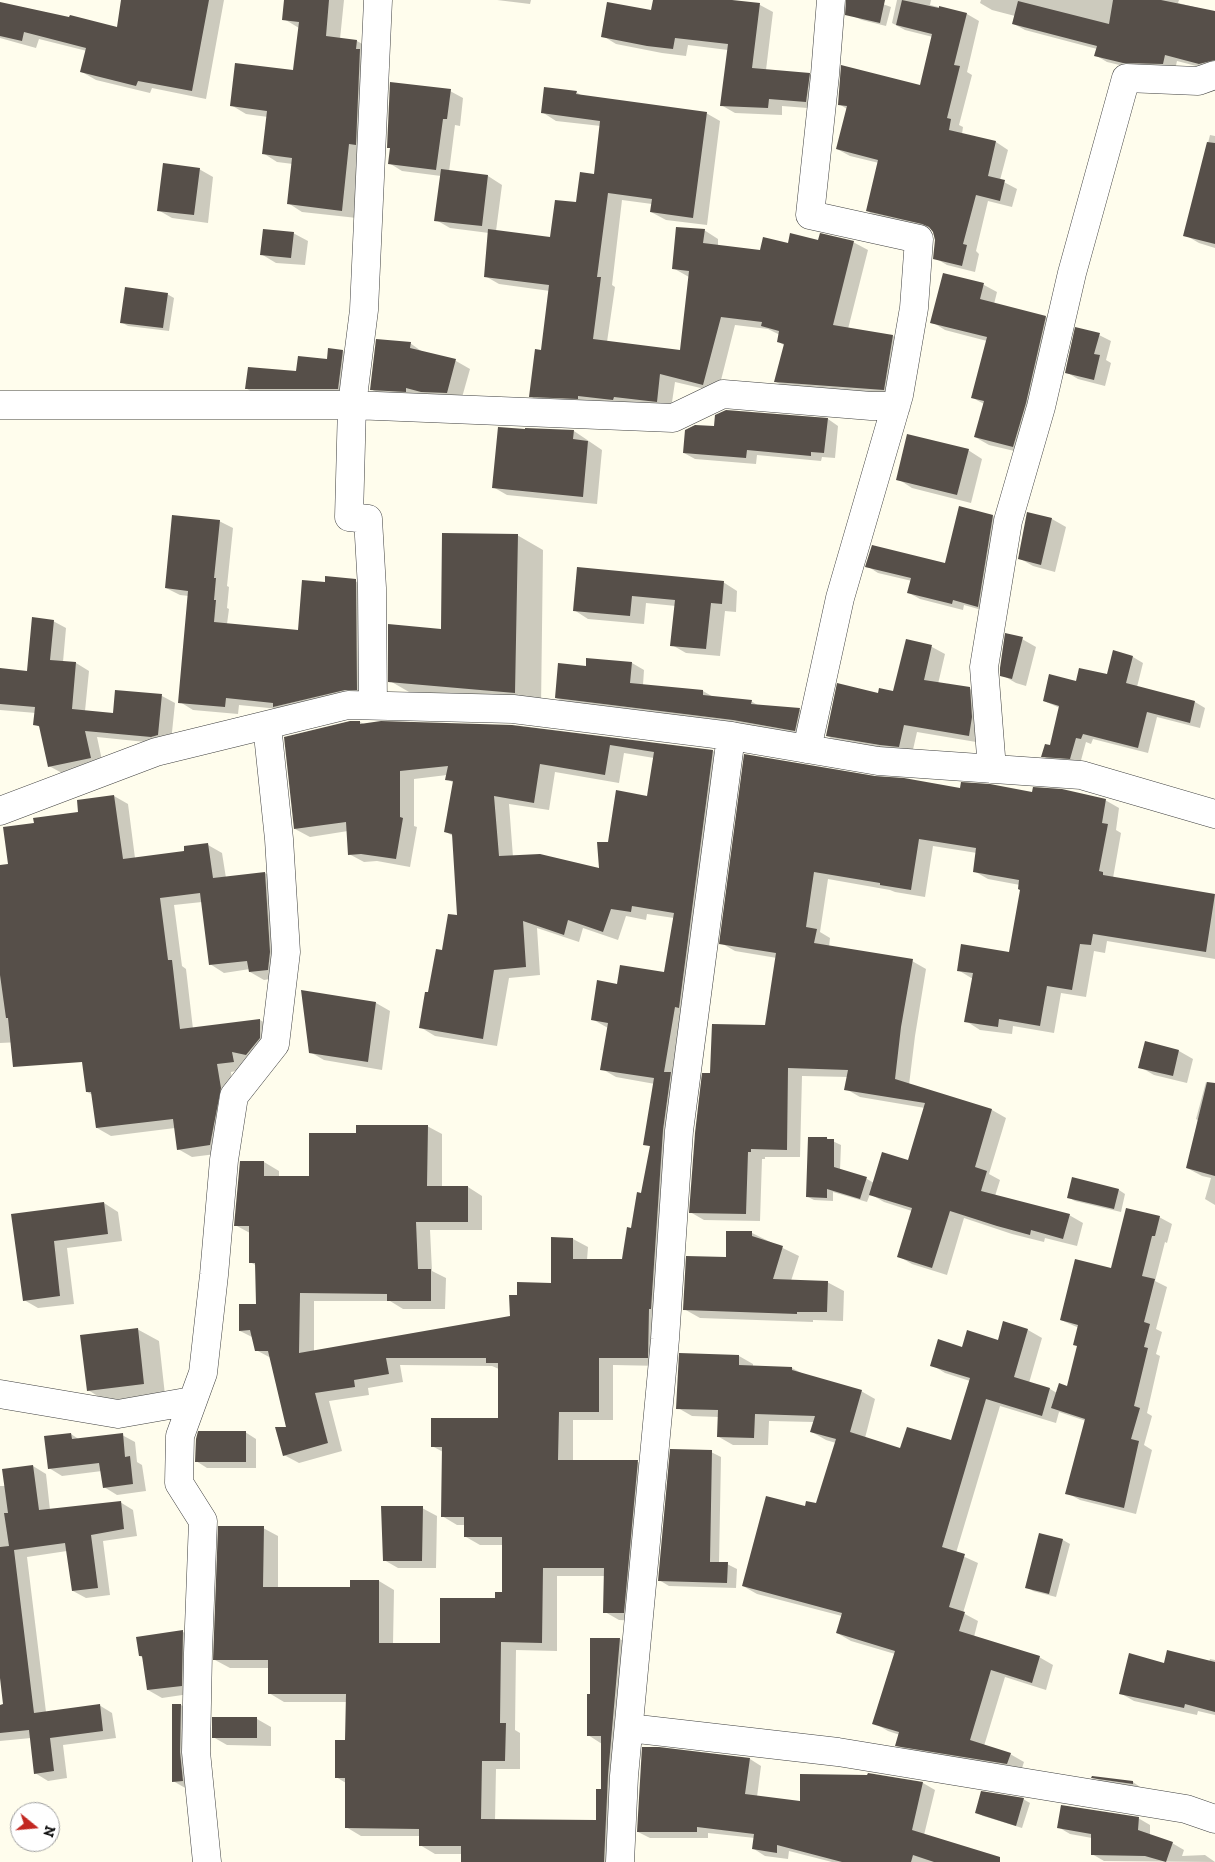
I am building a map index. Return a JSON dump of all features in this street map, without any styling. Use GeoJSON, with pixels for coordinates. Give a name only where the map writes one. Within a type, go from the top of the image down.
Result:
{"type":"FeatureCollection","features":[{"type":"Feature","properties":{"kind":"street"},"geometry":{"type":"LineString","coordinates":[[373,705],[372,588],[368,519],[349,516],[352,405],[364,310],[378,0]]}},
{"type":"Feature","properties":{"kind":"street"},"geometry":{"type":"LineString","coordinates":[[808,749],[840,598],[899,395],[914,308],[919,239],[810,215],[831,0]]}},
{"type":"Feature","properties":{"kind":"street"},"geometry":{"type":"LineString","coordinates":[[992,769],[984,667],[1008,521],[1041,407],[1072,273],[1126,78],[1198,81],[1215,75]]}},
{"type":"Feature","properties":{"kind":"street"},"geometry":{"type":"LineString","coordinates":[[0,405],[352,405],[673,418],[724,394],[871,406],[896,406]]}},
{"type":"Feature","properties":{"kind":"street"},"geometry":{"type":"LineString","coordinates":[[0,811],[156,752],[348,705],[373,705],[513,709],[731,736],[878,761],[1081,775],[1215,814]]}},
{"type":"Feature","properties":{"kind":"street"},"geometry":{"type":"LineString","coordinates":[[207,1862],[196,1752],[203,1521],[179,1483],[180,1436],[203,1372],[224,1160],[234,1096],[275,1044],[286,952],[279,839],[267,725]]}},
{"type":"Feature","properties":{"kind":"street"},"geometry":{"type":"LineString","coordinates":[[620,1862],[624,1776],[665,1339],[679,1131],[731,736]]}},
{"type":"Feature","properties":{"kind":"street"},"geometry":{"type":"LineString","coordinates":[[0,1394],[118,1414],[192,1401]]}},
{"type":"Feature","properties":{"kind":"street"},"geometry":{"type":"LineString","coordinates":[[629,1728],[838,1752],[1186,1809],[1215,1818]]}},
{"type":"Feature","properties":{"kind":"building"},"geometry":{"type":"Polygon","coordinates":[[[121,0],[209,0],[192,91],[138,81],[136,86],[80,72],[86,48],[24,32],[22,41],[0,36],[0,2],[69,17],[70,15],[117,27],[121,0]]]}},
{"type":"Feature","properties":{"kind":"building"},"geometry":{"type":"Polygon","coordinates":[[[284,0],[329,0],[326,36],[357,40],[356,49],[360,49],[356,145],[349,144],[342,211],[287,204],[292,158],[262,154],[267,111],[230,106],[235,63],[293,70],[299,22],[282,20],[284,0]]]}},
{"type":"Feature","properties":{"kind":"building"},"geometry":{"type":"Polygon","coordinates":[[[653,0],[732,0],[760,3],[752,68],[810,73],[806,102],[769,99],[768,108],[720,106],[728,44],[675,38],[673,49],[601,37],[607,2],[651,10],[653,0]]]}},
{"type":"Feature","properties":{"kind":"building"},"geometry":{"type":"Polygon","coordinates":[[[846,0],[885,0],[880,23],[845,15],[846,0]]]}},
{"type":"Feature","properties":{"kind":"building"},"geometry":{"type":"Polygon","coordinates":[[[902,0],[967,13],[954,65],[960,66],[947,118],[951,119],[949,130],[996,141],[988,176],[1005,180],[1000,201],[976,195],[963,244],[967,245],[962,266],[933,259],[935,240],[933,232],[929,227],[866,211],[878,160],[836,149],[847,106],[838,105],[841,65],[920,85],[932,34],[896,25],[902,0]]]}},
{"type":"Feature","properties":{"kind":"building"},"geometry":{"type":"Polygon","coordinates":[[[1113,0],[1161,0],[1215,11],[1215,60],[1199,64],[1165,55],[1163,64],[1123,63],[1094,56],[1097,46],[1012,24],[1018,1],[1109,24],[1113,0]]]}},
{"type":"Feature","properties":{"kind":"building"},"geometry":{"type":"Polygon","coordinates":[[[390,82],[451,89],[447,119],[443,119],[436,170],[388,164],[390,148],[387,148],[390,82]]]}},
{"type":"Feature","properties":{"kind":"building"},"geometry":{"type":"Polygon","coordinates":[[[544,87],[577,91],[576,94],[707,112],[693,218],[650,212],[652,199],[608,193],[597,277],[601,277],[593,339],[680,350],[689,271],[672,269],[676,227],[705,229],[703,243],[760,250],[763,237],[788,243],[790,233],[818,240],[820,233],[854,241],[833,325],[893,335],[884,390],[774,382],[784,344],[777,342],[779,331],[761,326],[762,322],[721,317],[703,385],[660,374],[657,402],[614,397],[613,400],[578,396],[578,399],[529,397],[535,349],[541,350],[549,285],[484,277],[488,229],[550,237],[555,200],[576,202],[580,172],[594,174],[600,121],[541,113],[544,87]]]}},
{"type":"Feature","properties":{"kind":"building"},"geometry":{"type":"Polygon","coordinates":[[[1207,142],[1215,143],[1215,244],[1183,236],[1207,142]]]}},
{"type":"Feature","properties":{"kind":"building"},"geometry":{"type":"Polygon","coordinates":[[[163,163],[200,168],[194,215],[157,211],[163,163]]]}},
{"type":"Feature","properties":{"kind":"building"},"geometry":{"type":"Polygon","coordinates":[[[441,169],[488,175],[482,226],[434,221],[441,169]]]}},
{"type":"Feature","properties":{"kind":"building"},"geometry":{"type":"Polygon","coordinates":[[[263,229],[294,232],[291,258],[260,255],[263,229]]]}},
{"type":"Feature","properties":{"kind":"building"},"geometry":{"type":"Polygon","coordinates":[[[943,273],[984,283],[980,299],[1046,316],[1026,403],[1013,447],[974,437],[984,401],[971,398],[987,337],[930,323],[943,273]]]}},
{"type":"Feature","properties":{"kind":"building"},"geometry":{"type":"Polygon","coordinates":[[[125,287],[168,293],[163,328],[120,323],[125,287]]]}},
{"type":"Feature","properties":{"kind":"building"},"geometry":{"type":"Polygon","coordinates":[[[1075,327],[1100,333],[1094,354],[1100,355],[1094,380],[1065,373],[1075,327]]]}},
{"type":"Feature","properties":{"kind":"building"},"geometry":{"type":"Polygon","coordinates":[[[376,339],[411,342],[410,348],[456,359],[447,393],[421,392],[406,388],[406,392],[370,390],[376,339]]]}},
{"type":"Feature","properties":{"kind":"building"},"geometry":{"type":"Polygon","coordinates":[[[328,348],[343,350],[338,389],[245,389],[248,367],[296,371],[298,356],[327,359],[328,348]]]}},
{"type":"Feature","properties":{"kind":"building"},"geometry":{"type":"Polygon","coordinates":[[[726,410],[828,418],[824,453],[811,452],[811,456],[747,450],[746,458],[683,453],[685,430],[695,425],[714,426],[715,415],[726,410]]]}},
{"type":"Feature","properties":{"kind":"building"},"geometry":{"type":"Polygon","coordinates":[[[498,427],[574,430],[573,439],[588,441],[583,497],[492,488],[498,427]]]}},
{"type":"Feature","properties":{"kind":"building"},"geometry":{"type":"Polygon","coordinates":[[[907,434],[969,449],[957,495],[896,480],[907,434]]]}},
{"type":"Feature","properties":{"kind":"building"},"geometry":{"type":"Polygon","coordinates":[[[959,506],[993,515],[978,607],[953,600],[952,604],[907,593],[911,578],[865,567],[872,545],[945,563],[959,506]]]}},
{"type":"Feature","properties":{"kind":"building"},"geometry":{"type":"Polygon","coordinates":[[[1027,512],[1052,518],[1041,565],[1018,559],[1027,512]]]}},
{"type":"Feature","properties":{"kind":"building"},"geometry":{"type":"Polygon","coordinates":[[[172,515],[220,520],[214,578],[216,578],[214,600],[216,600],[214,622],[298,630],[302,580],[325,582],[325,576],[356,579],[357,690],[345,690],[273,707],[273,703],[226,698],[225,707],[178,703],[188,591],[165,588],[172,515]]]}},
{"type":"Feature","properties":{"kind":"building"},"geometry":{"type":"Polygon","coordinates":[[[442,533],[518,534],[515,693],[388,682],[388,624],[441,629],[442,533]]]}},
{"type":"Feature","properties":{"kind":"building"},"geometry":{"type":"Polygon","coordinates":[[[577,567],[724,581],[722,604],[711,603],[706,649],[670,646],[675,600],[632,596],[630,616],[573,611],[577,567]]]}},
{"type":"Feature","properties":{"kind":"building"},"geometry":{"type":"Polygon","coordinates":[[[32,617],[54,620],[50,660],[76,662],[72,709],[113,713],[115,690],[162,694],[158,735],[151,737],[85,731],[91,758],[48,767],[39,726],[33,725],[35,707],[0,704],[0,668],[27,671],[32,617]]]}},
{"type":"Feature","properties":{"kind":"building"},"geometry":{"type":"Polygon","coordinates":[[[1005,633],[1023,637],[1012,679],[1000,676],[1005,633]]]}},
{"type":"Feature","properties":{"kind":"building"},"geometry":{"type":"Polygon","coordinates":[[[906,639],[932,645],[924,680],[970,687],[972,717],[969,736],[904,725],[899,747],[826,736],[837,683],[878,693],[879,688],[893,691],[906,639]]]}},
{"type":"Feature","properties":{"kind":"building"},"geometry":{"type":"Polygon","coordinates":[[[1113,650],[1133,656],[1126,683],[1195,701],[1190,723],[1147,712],[1138,748],[1083,734],[1081,739],[1076,738],[1070,759],[1041,757],[1045,744],[1050,745],[1059,706],[1043,701],[1049,674],[1076,681],[1079,668],[1107,674],[1113,650]]]}},
{"type":"Feature","properties":{"kind":"building"},"geometry":{"type":"Polygon","coordinates":[[[586,658],[632,662],[630,683],[703,690],[703,695],[752,700],[751,704],[800,708],[795,731],[733,720],[555,698],[558,663],[586,666],[586,658]]]}},
{"type":"Feature","properties":{"kind":"building"},"geometry":{"type":"Polygon","coordinates":[[[350,721],[360,721],[360,724],[381,721],[512,725],[713,750],[679,1008],[675,1007],[664,1072],[671,1072],[663,1130],[651,1309],[649,1309],[648,1358],[599,1358],[599,1412],[559,1412],[558,1460],[638,1460],[624,1613],[603,1613],[604,1568],[543,1568],[542,1643],[501,1642],[500,1723],[506,1723],[505,1761],[482,1761],[481,1819],[596,1820],[596,1789],[601,1789],[601,1736],[587,1736],[587,1694],[590,1694],[590,1638],[620,1638],[608,1775],[604,1862],[461,1862],[461,1846],[419,1846],[419,1829],[345,1828],[345,1778],[335,1778],[335,1740],[345,1740],[346,1694],[268,1694],[268,1660],[213,1660],[218,1526],[264,1526],[263,1587],[350,1587],[350,1580],[379,1580],[379,1643],[440,1643],[440,1598],[495,1598],[495,1592],[502,1592],[502,1537],[464,1537],[464,1517],[441,1517],[442,1447],[431,1447],[431,1418],[498,1418],[498,1363],[486,1363],[486,1358],[386,1358],[389,1374],[354,1380],[355,1387],[315,1393],[328,1443],[283,1456],[275,1427],[286,1427],[268,1351],[255,1351],[250,1330],[239,1331],[239,1304],[256,1304],[255,1263],[249,1263],[249,1226],[234,1226],[240,1161],[264,1161],[264,1176],[309,1176],[309,1133],[356,1133],[356,1125],[428,1125],[427,1186],[468,1186],[468,1222],[416,1222],[418,1269],[431,1269],[431,1301],[387,1301],[387,1294],[300,1293],[299,1353],[510,1316],[509,1295],[517,1295],[517,1282],[551,1283],[551,1237],[573,1238],[573,1259],[622,1259],[627,1227],[631,1228],[637,1192],[641,1193],[650,1146],[643,1145],[654,1078],[600,1070],[608,1023],[591,1020],[597,980],[617,984],[620,965],[664,972],[674,913],[632,906],[631,912],[611,909],[603,932],[568,920],[564,935],[523,921],[526,967],[494,970],[483,1039],[419,1028],[425,992],[428,992],[436,949],[442,950],[448,914],[457,915],[452,834],[444,832],[453,781],[445,780],[448,766],[400,771],[400,817],[403,818],[396,859],[361,854],[348,855],[346,822],[294,829],[284,737],[350,721]],[[610,745],[605,775],[540,764],[534,803],[494,796],[499,856],[540,854],[599,868],[597,842],[608,842],[616,790],[647,796],[654,752],[610,745]]]}},
{"type":"Feature","properties":{"kind":"building"},"geometry":{"type":"Polygon","coordinates":[[[744,754],[960,788],[961,782],[990,784],[1032,792],[1033,787],[1062,789],[1106,799],[1102,823],[1108,824],[1099,871],[1103,872],[1103,875],[1215,894],[1206,952],[1093,934],[1091,945],[1080,944],[1072,990],[1047,986],[1040,1026],[999,1019],[998,1027],[964,1022],[973,973],[957,971],[961,944],[1009,952],[1020,890],[1018,889],[1019,880],[973,872],[976,848],[919,839],[911,890],[814,872],[806,927],[817,929],[814,943],[913,959],[901,1027],[895,1079],[992,1109],[975,1167],[987,1171],[981,1191],[1070,1214],[1063,1239],[1031,1230],[1030,1235],[950,1211],[932,1268],[897,1257],[912,1208],[869,1195],[882,1152],[908,1160],[925,1103],[844,1090],[848,1070],[788,1068],[787,1150],[751,1149],[751,1152],[748,1152],[746,1214],[689,1213],[702,1073],[710,1073],[712,1024],[765,1025],[776,953],[719,944],[744,754]]]}},
{"type":"Feature","properties":{"kind":"building"},"geometry":{"type":"Polygon","coordinates":[[[114,795],[123,859],[184,851],[184,846],[208,843],[213,878],[265,872],[270,952],[268,970],[249,972],[247,961],[209,965],[200,893],[160,898],[168,960],[172,960],[180,1029],[260,1019],[260,1038],[246,1055],[232,1052],[234,1062],[217,1064],[221,1088],[210,1145],[177,1150],[173,1119],[96,1128],[91,1092],[86,1092],[82,1062],[13,1067],[8,1018],[6,1018],[0,975],[0,865],[8,864],[3,827],[34,823],[33,818],[78,812],[77,800],[114,795]]]}},
{"type":"Feature","properties":{"kind":"building"},"geometry":{"type":"Polygon","coordinates":[[[301,990],[376,1002],[368,1062],[309,1053],[301,990]]]}},
{"type":"Feature","properties":{"kind":"building"},"geometry":{"type":"Polygon","coordinates":[[[1145,1041],[1179,1050],[1173,1076],[1138,1068],[1145,1041]]]}},
{"type":"Feature","properties":{"kind":"building"},"geometry":{"type":"Polygon","coordinates":[[[1207,1082],[1215,1083],[1215,1176],[1186,1168],[1207,1082]]]}},
{"type":"Feature","properties":{"kind":"building"},"geometry":{"type":"Polygon","coordinates":[[[808,1137],[834,1139],[834,1167],[867,1177],[860,1199],[827,1189],[827,1198],[806,1197],[808,1137]]]}},
{"type":"Feature","properties":{"kind":"building"},"geometry":{"type":"Polygon","coordinates":[[[1072,1177],[1119,1189],[1114,1209],[1067,1198],[1072,1177]]]}},
{"type":"Feature","properties":{"kind":"building"},"geometry":{"type":"Polygon","coordinates":[[[104,1202],[108,1234],[54,1241],[60,1296],[23,1301],[11,1214],[104,1202]]]}},
{"type":"Feature","properties":{"kind":"building"},"geometry":{"type":"Polygon","coordinates":[[[1126,1208],[1160,1216],[1155,1236],[1152,1236],[1142,1276],[1155,1279],[1144,1322],[1150,1324],[1144,1347],[1148,1348],[1134,1406],[1140,1408],[1131,1439],[1139,1441],[1124,1508],[1065,1494],[1085,1419],[1051,1408],[1059,1383],[1067,1386],[1077,1346],[1073,1345],[1078,1325],[1060,1320],[1075,1259],[1111,1268],[1126,1208]]]}},
{"type":"Feature","properties":{"kind":"building"},"geometry":{"type":"Polygon","coordinates":[[[726,1231],[752,1231],[752,1236],[783,1246],[773,1279],[828,1281],[827,1312],[797,1312],[797,1314],[683,1310],[686,1256],[726,1257],[726,1231]]]}},
{"type":"Feature","properties":{"kind":"building"},"geometry":{"type":"Polygon","coordinates":[[[1003,1321],[1028,1329],[1014,1377],[1050,1388],[1042,1416],[986,1399],[942,1547],[965,1554],[949,1607],[965,1612],[959,1631],[1040,1656],[1032,1683],[991,1670],[970,1740],[1011,1753],[1007,1764],[895,1746],[899,1732],[872,1724],[895,1651],[836,1633],[842,1613],[742,1586],[766,1496],[805,1506],[806,1501],[816,1503],[836,1439],[810,1432],[815,1416],[755,1414],[754,1438],[717,1437],[718,1410],[676,1409],[679,1353],[739,1355],[739,1365],[792,1367],[792,1370],[862,1390],[850,1432],[900,1448],[907,1427],[951,1440],[970,1378],[930,1366],[938,1339],[962,1347],[967,1330],[998,1340],[1003,1321]]]}},
{"type":"Feature","properties":{"kind":"building"},"geometry":{"type":"Polygon","coordinates":[[[138,1328],[144,1384],[87,1391],[80,1335],[138,1328]]]}},
{"type":"Feature","properties":{"kind":"building"},"geometry":{"type":"Polygon","coordinates":[[[198,1431],[246,1431],[246,1462],[195,1462],[198,1431]]]}},
{"type":"Feature","properties":{"kind":"building"},"geometry":{"type":"Polygon","coordinates":[[[71,1433],[72,1439],[123,1433],[125,1457],[130,1456],[133,1484],[103,1488],[99,1463],[48,1469],[44,1436],[71,1433]]]}},
{"type":"Feature","properties":{"kind":"building"},"geometry":{"type":"Polygon","coordinates":[[[670,1449],[712,1450],[710,1562],[728,1562],[727,1583],[658,1581],[670,1449]]]}},
{"type":"Feature","properties":{"kind":"building"},"geometry":{"type":"Polygon","coordinates":[[[33,1465],[39,1510],[121,1501],[124,1529],[91,1535],[98,1588],[72,1591],[65,1543],[14,1550],[34,1713],[100,1704],[103,1731],[50,1738],[54,1771],[34,1774],[29,1730],[0,1733],[0,1705],[3,1704],[0,1678],[0,1547],[9,1546],[4,1513],[8,1513],[2,1469],[33,1465]]]}},
{"type":"Feature","properties":{"kind":"building"},"geometry":{"type":"Polygon","coordinates":[[[381,1506],[423,1506],[422,1561],[383,1561],[381,1506]]]}},
{"type":"Feature","properties":{"kind":"building"},"geometry":{"type":"Polygon","coordinates":[[[1039,1533],[1063,1539],[1049,1594],[1025,1588],[1039,1533]]]}},
{"type":"Feature","properties":{"kind":"building"},"geometry":{"type":"Polygon","coordinates":[[[183,1630],[182,1686],[147,1690],[142,1656],[139,1656],[136,1637],[183,1630]]]}},
{"type":"Feature","properties":{"kind":"building"},"geometry":{"type":"Polygon","coordinates":[[[1167,1650],[1215,1662],[1215,1712],[1185,1704],[1184,1708],[1119,1694],[1129,1653],[1164,1663],[1167,1650]]]}},
{"type":"Feature","properties":{"kind":"building"},"geometry":{"type":"Polygon","coordinates":[[[172,1704],[181,1704],[180,1752],[183,1781],[172,1782],[172,1704]]]}},
{"type":"Feature","properties":{"kind":"building"},"geometry":{"type":"Polygon","coordinates":[[[212,1717],[257,1717],[257,1738],[212,1738],[212,1717]]]}},
{"type":"Feature","properties":{"kind":"building"},"geometry":{"type":"Polygon","coordinates":[[[642,1747],[659,1747],[750,1758],[745,1794],[800,1801],[800,1774],[867,1775],[868,1773],[923,1782],[912,1830],[1000,1857],[1000,1862],[934,1862],[913,1855],[911,1862],[842,1862],[777,1845],[777,1853],[752,1849],[754,1834],[697,1827],[697,1832],[637,1832],[642,1747]]]}},
{"type":"Feature","properties":{"kind":"building"},"geometry":{"type":"Polygon","coordinates":[[[1092,1776],[1133,1781],[1133,1784],[1091,1778],[1092,1776]]]}},
{"type":"Feature","properties":{"kind":"building"},"geometry":{"type":"Polygon","coordinates":[[[981,1791],[1024,1798],[1016,1826],[975,1813],[981,1791]]]}},
{"type":"Feature","properties":{"kind":"building"},"geometry":{"type":"Polygon","coordinates":[[[1061,1805],[1139,1817],[1138,1830],[1173,1842],[1166,1862],[1145,1856],[1091,1855],[1091,1834],[1057,1828],[1061,1805]]]}}]}
